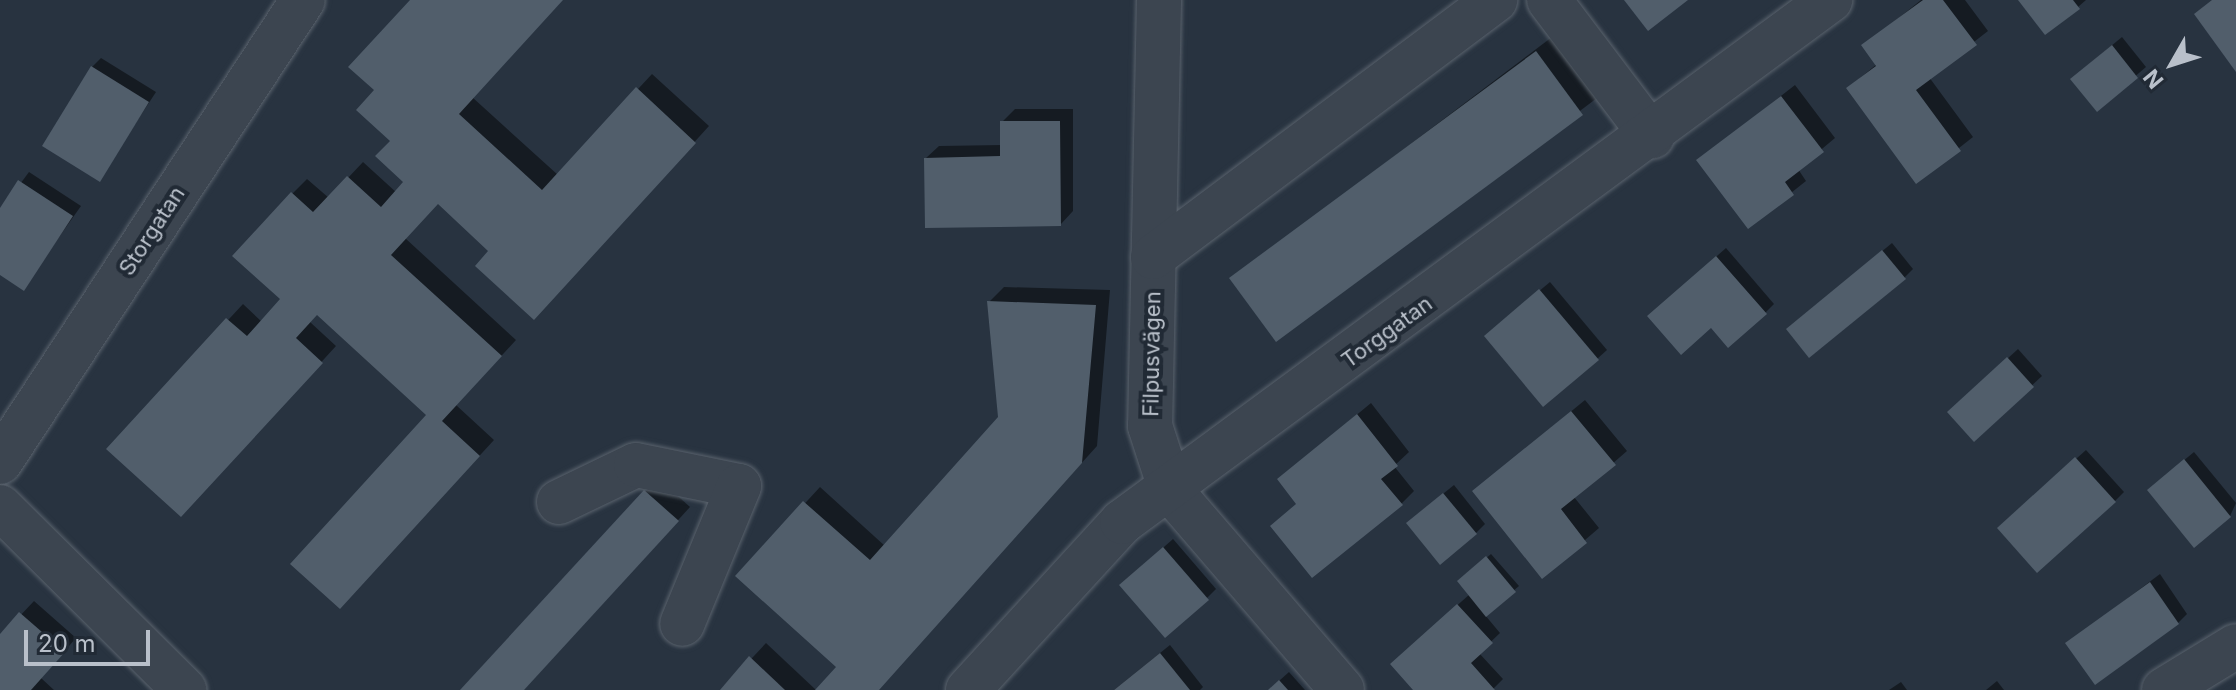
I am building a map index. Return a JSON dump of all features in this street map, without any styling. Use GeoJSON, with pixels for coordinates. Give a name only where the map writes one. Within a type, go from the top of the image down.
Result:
{"type":"FeatureCollection","features":[{"type":"Feature","properties":{"kind":"street","name":"Storgatan"},"geometry":{"type":"LineString","coordinates":[[0,462],[303,0]]}},
{"type":"Feature","properties":{"kind":"street","name":"Filpusvägen"},"geometry":{"type":"LineString","coordinates":[[1159,0],[1150,426],[1171,491],[1342,690]]}},
{"type":"Feature","properties":{"kind":"street"},"geometry":{"type":"LineString","coordinates":[[1153,257],[1495,0]]}},
{"type":"Feature","properties":{"kind":"street"},"geometry":{"type":"LineString","coordinates":[[1549,0],[1652,136]]}},
{"type":"Feature","properties":{"kind":"street","name":"Torggatan"},"geometry":{"type":"LineString","coordinates":[[968,690],[1122,522],[1171,491],[1652,136],[1830,0]]}},
{"type":"Feature","properties":{"kind":"street"},"geometry":{"type":"LineString","coordinates":[[559,502],[636,465],[739,486],[682,624]]}},
{"type":"Feature","properties":{"kind":"street"},"geometry":{"type":"LineString","coordinates":[[0,507],[184,690]]}},
{"type":"Feature","properties":{"kind":"street"},"geometry":{"type":"LineString","coordinates":[[2164,690],[2236,646]]}},
{"type":"Feature","properties":{"kind":"building"},"geometry":{"type":"Polygon","coordinates":[[[410,0],[563,0],[459,114],[542,190],[636,87],[696,143],[534,320],[475,266],[488,251],[438,204],[391,255],[502,356],[442,421],[480,456],[340,609],[290,564],[426,415],[317,315],[296,338],[323,363],[181,517],[106,449],[226,318],[247,336],[280,299],[232,256],[291,192],[313,212],[347,176],[381,207],[403,182],[375,156],[390,141],[356,110],[374,90],[348,67],[410,0]]]}},
{"type":"Feature","properties":{"kind":"building"},"geometry":{"type":"Polygon","coordinates":[[[1624,0],[1688,0],[1648,31],[1624,0]]]}},
{"type":"Feature","properties":{"kind":"building"},"geometry":{"type":"Polygon","coordinates":[[[1923,0],[1943,0],[1977,45],[1916,90],[1961,151],[1916,184],[1846,88],[1876,66],[1861,45],[1923,0]]]}},
{"type":"Feature","properties":{"kind":"building"},"geometry":{"type":"Polygon","coordinates":[[[2018,0],[2073,0],[2080,9],[2045,35],[2018,0]]]}},
{"type":"Feature","properties":{"kind":"building"},"geometry":{"type":"Polygon","coordinates":[[[2212,0],[2236,0],[2236,72],[2194,14],[2212,0]]]}},
{"type":"Feature","properties":{"kind":"building"},"geometry":{"type":"Polygon","coordinates":[[[2112,45],[2138,78],[2097,112],[2070,79],[2112,45]]]}},
{"type":"Feature","properties":{"kind":"building"},"geometry":{"type":"Polygon","coordinates":[[[1536,51],[1583,115],[1276,342],[1229,278],[1536,51]]]}},
{"type":"Feature","properties":{"kind":"building"},"geometry":{"type":"Polygon","coordinates":[[[91,66],[149,102],[100,182],[42,146],[91,66]]]}},
{"type":"Feature","properties":{"kind":"building"},"geometry":{"type":"Polygon","coordinates":[[[1781,96],[1824,152],[1785,182],[1794,195],[1748,229],[1696,160],[1781,96]]]}},
{"type":"Feature","properties":{"kind":"building"},"geometry":{"type":"Polygon","coordinates":[[[1000,121],[1060,121],[1061,226],[925,228],[924,158],[1000,156],[1000,121]]]}},
{"type":"Feature","properties":{"kind":"building"},"geometry":{"type":"Polygon","coordinates":[[[18,180],[73,216],[24,291],[0,275],[0,208],[18,180]]]}},
{"type":"Feature","properties":{"kind":"building"},"geometry":{"type":"Polygon","coordinates":[[[1882,250],[1906,279],[1809,358],[1786,329],[1882,250]]]}},
{"type":"Feature","properties":{"kind":"building"},"geometry":{"type":"Polygon","coordinates":[[[1716,256],[1767,314],[1728,348],[1711,328],[1681,355],[1647,316],[1716,256]]]}},
{"type":"Feature","properties":{"kind":"building"},"geometry":{"type":"Polygon","coordinates":[[[1539,289],[1599,360],[1543,407],[1484,336],[1539,289]]]}},
{"type":"Feature","properties":{"kind":"building"},"geometry":{"type":"Polygon","coordinates":[[[987,301],[1096,305],[1082,463],[879,690],[815,690],[836,667],[735,576],[803,501],[870,560],[998,417],[987,301]]]}},
{"type":"Feature","properties":{"kind":"building"},"geometry":{"type":"Polygon","coordinates":[[[2007,357],[2034,387],[1974,442],[1947,412],[2007,357]]]}},
{"type":"Feature","properties":{"kind":"building"},"geometry":{"type":"Polygon","coordinates":[[[1571,411],[1616,465],[1561,509],[1587,543],[1542,579],[1472,491],[1571,411]]]}},
{"type":"Feature","properties":{"kind":"building"},"geometry":{"type":"Polygon","coordinates":[[[1357,414],[1398,466],[1381,479],[1403,505],[1312,578],[1270,526],[1296,504],[1277,479],[1357,414]]]}},
{"type":"Feature","properties":{"kind":"building"},"geometry":{"type":"Polygon","coordinates":[[[2075,457],[2116,502],[2037,573],[1997,528],[2075,457]]]}},
{"type":"Feature","properties":{"kind":"building"},"geometry":{"type":"Polygon","coordinates":[[[2184,459],[2231,517],[2194,548],[2147,490],[2184,459]]]}},
{"type":"Feature","properties":{"kind":"building"},"geometry":{"type":"Polygon","coordinates":[[[644,490],[679,521],[524,690],[460,690],[644,490]]]}},
{"type":"Feature","properties":{"kind":"building"},"geometry":{"type":"Polygon","coordinates":[[[1443,493],[1477,534],[1440,565],[1406,523],[1443,493]]]}},
{"type":"Feature","properties":{"kind":"building"},"geometry":{"type":"Polygon","coordinates":[[[1163,547],[1209,600],[1165,638],[1119,585],[1163,547]]]}},
{"type":"Feature","properties":{"kind":"building"},"geometry":{"type":"Polygon","coordinates":[[[1486,556],[1516,592],[1486,617],[1457,581],[1486,556]]]}},
{"type":"Feature","properties":{"kind":"building"},"geometry":{"type":"Polygon","coordinates":[[[2150,582],[2179,624],[2095,685],[2065,643],[2150,582]]]}},
{"type":"Feature","properties":{"kind":"building"},"geometry":{"type":"Polygon","coordinates":[[[1457,604],[1493,643],[1471,663],[1495,690],[1413,690],[1390,664],[1457,604]]]}},
{"type":"Feature","properties":{"kind":"building"},"geometry":{"type":"Polygon","coordinates":[[[19,612],[65,652],[31,690],[0,690],[0,634],[19,612]]]}},
{"type":"Feature","properties":{"kind":"building"},"geometry":{"type":"Polygon","coordinates":[[[1160,653],[1190,690],[1114,690],[1160,653]]]}},
{"type":"Feature","properties":{"kind":"building"},"geometry":{"type":"Polygon","coordinates":[[[749,656],[785,690],[720,690],[749,656]]]}},
{"type":"Feature","properties":{"kind":"building"},"geometry":{"type":"Polygon","coordinates":[[[1279,680],[1288,690],[1268,690],[1279,680]]]}}]}
